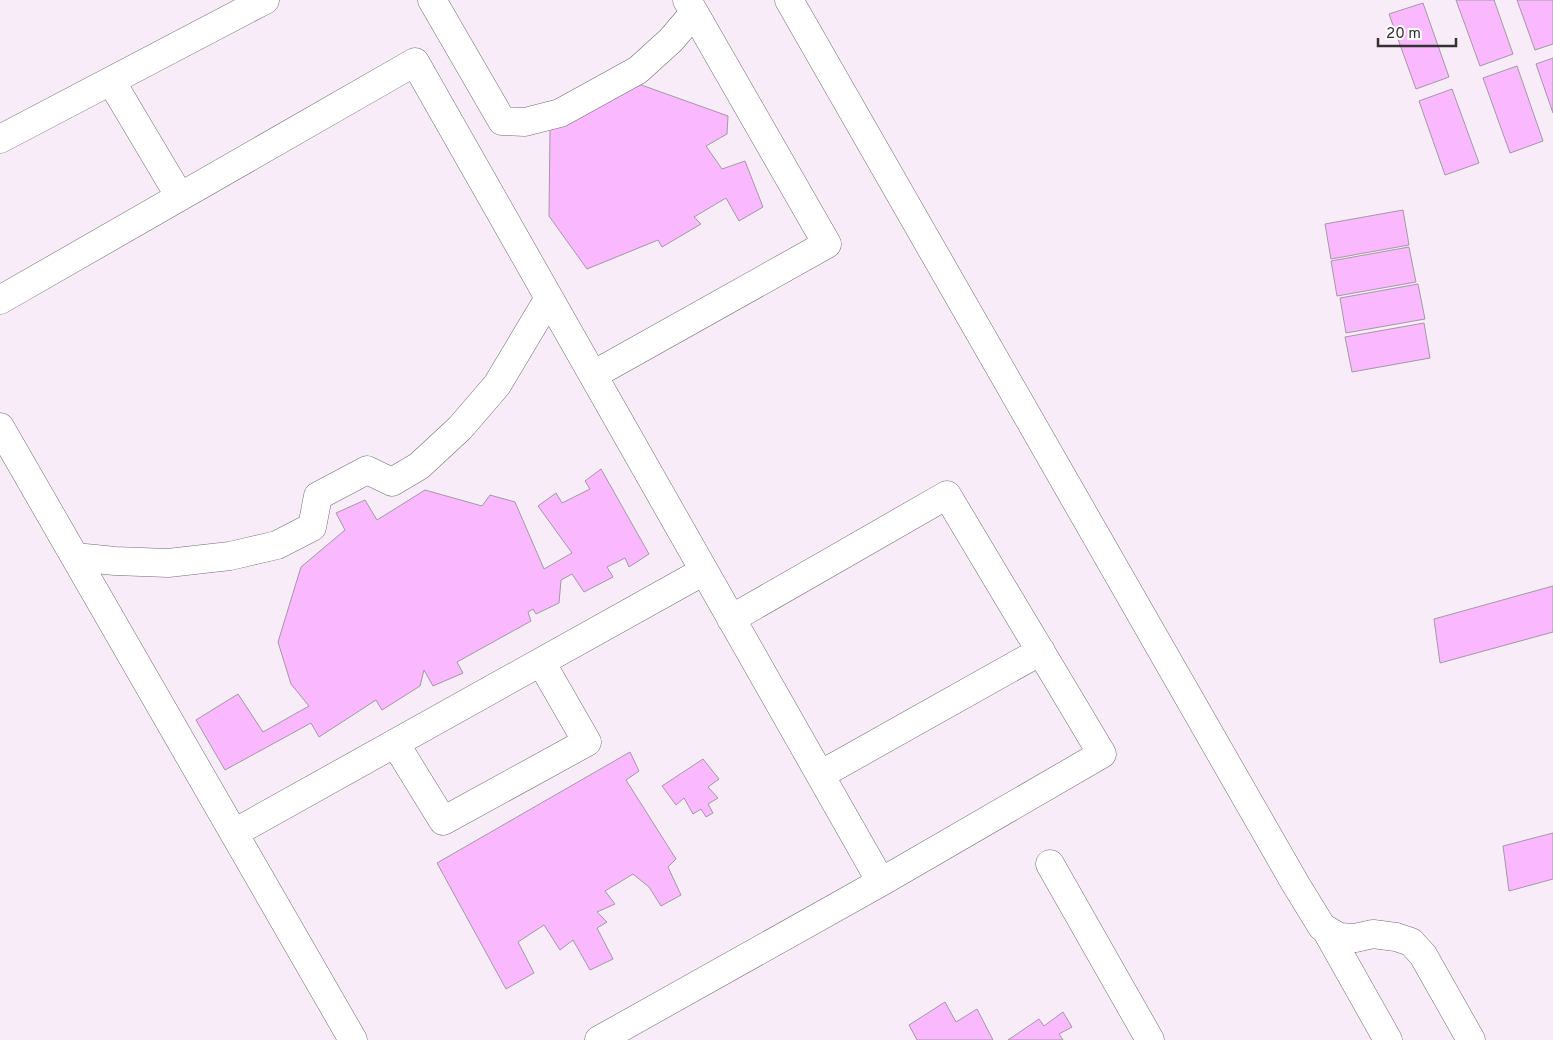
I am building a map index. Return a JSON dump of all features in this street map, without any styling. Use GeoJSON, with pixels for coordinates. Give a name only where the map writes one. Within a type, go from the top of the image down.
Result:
{"type":"FeatureCollection","features":[{"type":"Feature","properties":{"kind":"street"},"geometry":{"type":"LineString","coordinates":[[0,139],[265,0]]}},
{"type":"Feature","properties":{"kind":"street"},"geometry":{"type":"LineString","coordinates":[[432,0],[502,121],[525,122],[560,113],[638,70],[672,40],[690,7]]}},
{"type":"Feature","properties":{"kind":"street"},"geometry":{"type":"LineString","coordinates":[[789,0],[1322,927],[1339,937],[1355,938],[1373,934],[1396,937],[1411,942],[1423,955],[1471,1040]]}},
{"type":"Feature","properties":{"kind":"street"},"geometry":{"type":"LineString","coordinates":[[593,375],[827,244],[690,7]]}},
{"type":"Feature","properties":{"kind":"street"},"geometry":{"type":"LineString","coordinates":[[0,300],[415,62],[881,882]]}},
{"type":"Feature","properties":{"kind":"street"},"geometry":{"type":"LineString","coordinates":[[111,81],[180,197]]}},
{"type":"Feature","properties":{"kind":"street"},"geometry":{"type":"LineString","coordinates":[[74,556],[115,561],[168,563],[230,556],[278,545],[312,527],[318,496],[367,470],[392,482],[419,466],[460,428],[496,385],[549,298]]}},
{"type":"Feature","properties":{"kind":"street"},"geometry":{"type":"LineString","coordinates":[[0,427],[353,1040]]}},
{"type":"Feature","properties":{"kind":"street"},"geometry":{"type":"LineString","coordinates":[[599,1040],[881,882],[1102,754],[947,495],[731,619]]}},
{"type":"Feature","properties":{"kind":"street"},"geometry":{"type":"LineString","coordinates":[[234,833],[704,571]]}},
{"type":"Feature","properties":{"kind":"street"},"geometry":{"type":"LineString","coordinates":[[820,775],[1041,651]]}},
{"type":"Feature","properties":{"kind":"street"},"geometry":{"type":"LineString","coordinates":[[395,743],[442,821],[588,742],[541,662]]}},
{"type":"Feature","properties":{"kind":"street"},"geometry":{"type":"LineString","coordinates":[[1050,864],[1150,1040]]}},
{"type":"Feature","properties":{"kind":"street"},"geometry":{"type":"LineString","coordinates":[[1326,930],[1388,1040]]}},
{"type":"Feature","properties":{"kind":"building"},"geometry":{"type":"Polygon","coordinates":[[[1456,0],[1494,0],[1513,54],[1480,66],[1456,0]]]}},
{"type":"Feature","properties":{"kind":"building"},"geometry":{"type":"Polygon","coordinates":[[[1517,0],[1553,0],[1553,44],[1535,50],[1517,0]]]}},
{"type":"Feature","properties":{"kind":"building"},"geometry":{"type":"Polygon","coordinates":[[[1423,3],[1449,77],[1416,89],[1389,14],[1423,3]]]}},
{"type":"Feature","properties":{"kind":"building"},"geometry":{"type":"Polygon","coordinates":[[[1553,58],[1553,113],[1536,64],[1553,58]]]}},
{"type":"Feature","properties":{"kind":"building"},"geometry":{"type":"Polygon","coordinates":[[[1517,66],[1543,141],[1510,153],[1483,78],[1517,66]]]}},
{"type":"Feature","properties":{"kind":"building"},"geometry":{"type":"Polygon","coordinates":[[[633,82],[728,116],[727,134],[706,146],[722,169],[745,161],[763,207],[739,221],[726,198],[694,217],[701,224],[662,247],[658,240],[587,269],[549,216],[550,129],[633,82]]]}},
{"type":"Feature","properties":{"kind":"building"},"geometry":{"type":"Polygon","coordinates":[[[1452,89],[1479,163],[1445,175],[1419,101],[1452,89]]]}},
{"type":"Feature","properties":{"kind":"building"},"geometry":{"type":"Polygon","coordinates":[[[1403,210],[1409,245],[1331,259],[1325,224],[1403,210]]]}},
{"type":"Feature","properties":{"kind":"building"},"geometry":{"type":"Polygon","coordinates":[[[1409,247],[1416,282],[1337,296],[1331,261],[1409,247]]]}},
{"type":"Feature","properties":{"kind":"building"},"geometry":{"type":"Polygon","coordinates":[[[1418,284],[1425,319],[1346,333],[1340,298],[1418,284]]]}},
{"type":"Feature","properties":{"kind":"building"},"geometry":{"type":"Polygon","coordinates":[[[1424,323],[1430,358],[1352,372],[1345,337],[1424,323]]]}},
{"type":"Feature","properties":{"kind":"building"},"geometry":{"type":"Polygon","coordinates":[[[601,469],[649,554],[629,567],[625,558],[607,567],[613,577],[584,592],[572,574],[561,580],[559,603],[536,614],[533,609],[528,612],[531,621],[457,662],[463,673],[433,686],[424,670],[420,686],[382,710],[376,700],[319,737],[311,723],[225,770],[196,720],[238,694],[263,732],[309,706],[291,684],[278,642],[301,567],[345,530],[336,513],[365,500],[377,520],[425,490],[482,506],[490,495],[515,502],[544,569],[572,553],[538,506],[556,493],[562,503],[590,489],[585,481],[601,469]]]}},
{"type":"Feature","properties":{"kind":"building"},"geometry":{"type":"Polygon","coordinates":[[[1553,586],[1553,632],[1440,663],[1434,619],[1553,586]]]}},
{"type":"Feature","properties":{"kind":"building"},"geometry":{"type":"Polygon","coordinates":[[[630,752],[639,771],[626,780],[676,859],[668,867],[681,895],[661,906],[649,887],[633,874],[605,891],[615,904],[597,912],[607,922],[597,928],[613,959],[590,970],[573,940],[560,950],[544,925],[518,942],[534,973],[506,989],[437,863],[630,752]]]}},
{"type":"Feature","properties":{"kind":"building"},"geometry":{"type":"Polygon","coordinates":[[[703,759],[719,779],[708,787],[718,798],[708,804],[713,813],[706,817],[701,809],[693,814],[684,798],[676,805],[662,786],[703,759]]]}},
{"type":"Feature","properties":{"kind":"building"},"geometry":{"type":"Polygon","coordinates":[[[1553,833],[1553,879],[1509,891],[1503,846],[1553,833]]]}},
{"type":"Feature","properties":{"kind":"building"},"geometry":{"type":"Polygon","coordinates":[[[945,1002],[956,1022],[977,1009],[993,1040],[917,1040],[909,1025],[945,1002]]]}},
{"type":"Feature","properties":{"kind":"building"},"geometry":{"type":"Polygon","coordinates":[[[1063,1012],[1072,1027],[1059,1034],[1063,1040],[1008,1040],[1039,1019],[1044,1026],[1063,1012]]]}}]}
